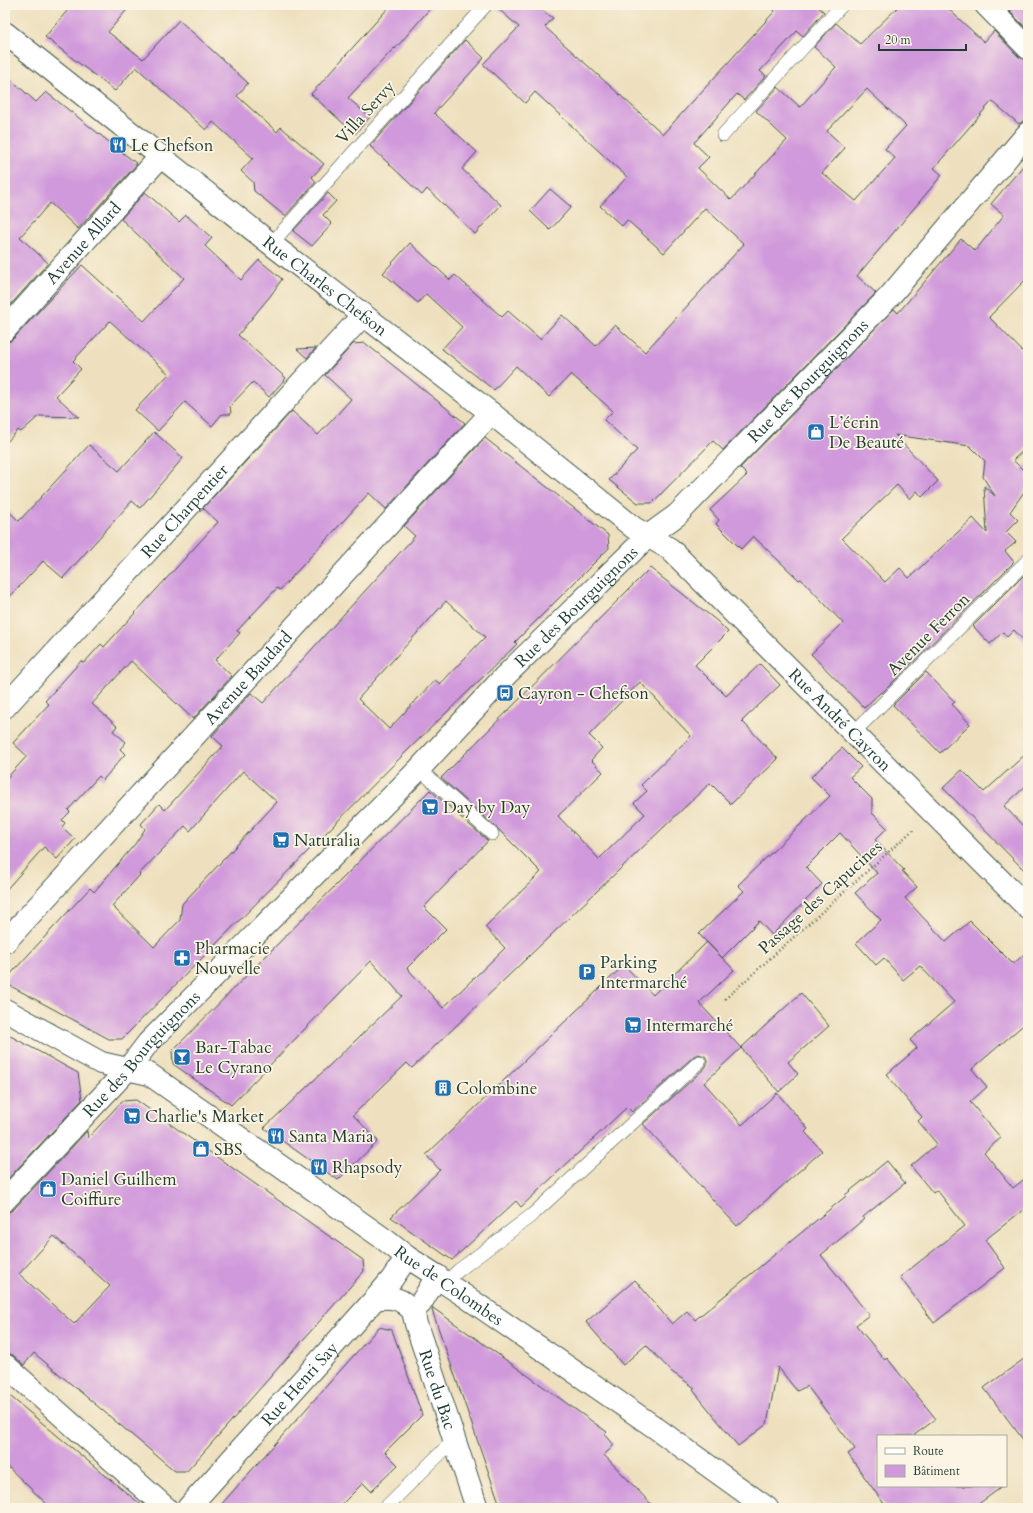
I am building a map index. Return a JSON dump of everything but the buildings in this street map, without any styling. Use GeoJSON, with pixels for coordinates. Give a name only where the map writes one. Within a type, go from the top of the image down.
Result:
{"type":"FeatureCollection","features":[{"type":"Feature","properties":{"kind":"street"},"geometry":{"type":"LineString","coordinates":[[986,5],[1028,48]]}},
{"type":"Feature","properties":{"kind":"street","name":"Rue Charles Chefson"},"geometry":{"type":"LineString","coordinates":[[6,37],[491,413],[634,528],[648,536]]}},
{"type":"Feature","properties":{"kind":"street","name":"Rue des Bourguignons"},"geometry":{"type":"LineString","coordinates":[[5,1200],[128,1069],[148,1043],[419,769],[505,676],[648,536],[677,515],[889,297],[1028,133]]}},
{"type":"Feature","properties":{"kind":"street","name":"Avenue Allard"},"geometry":{"type":"LineString","coordinates":[[5,330],[161,156]]}},
{"type":"Feature","properties":{"kind":"street","name":"Rue Charpentier"},"geometry":{"type":"LineString","coordinates":[[5,707],[363,315]]}},
{"type":"Feature","properties":{"kind":"street","name":"Avenue Baudard"},"geometry":{"type":"LineString","coordinates":[[5,942],[491,413]]}},
{"type":"Feature","properties":{"kind":"street","name":"Rue André Cayron"},"geometry":{"type":"LineString","coordinates":[[648,536],[670,549],[852,734],[1028,908]]}},
{"type":"Feature","properties":{"kind":"street","name":"Rue de Colombes"},"geometry":{"type":"LineString","coordinates":[[5,1010],[101,1063],[149,1074],[350,1215],[407,1257],[653,1426],[767,1508]]}},
{"type":"Feature","properties":{"kind":"street","name":"Rue Henri Say"},"geometry":{"type":"LineString","coordinates":[[188,1508],[375,1299],[392,1279],[407,1257]]}},
{"type":"Feature","properties":{"kind":"street"},"geometry":{"type":"LineString","coordinates":[[375,1299],[387,1297],[394,1298],[402,1301],[413,1311],[441,1280]]}},
{"type":"Feature","properties":{"kind":"street","name":"Rue du Bac"},"geometry":{"type":"LineString","coordinates":[[413,1311],[477,1508]]}},
{"type":"Feature","properties":{"kind":"street"},"geometry":{"type":"LineString","coordinates":[[5,1365],[166,1508]]}},
{"type":"Feature","properties":{"kind":"lane","name":"Villa Servy"},"geometry":{"type":"LineString","coordinates":[[272,244],[486,5]]}},
{"type":"Feature","properties":{"kind":"lane"},"geometry":{"type":"LineString","coordinates":[[723,135],[842,5]]}},
{"type":"Feature","properties":{"kind":"lane","name":"Avenue Ferron"},"geometry":{"type":"LineString","coordinates":[[852,734],[1028,560]]}},
{"type":"Feature","properties":{"kind":"lane"},"geometry":{"type":"LineString","coordinates":[[419,769],[492,834]]}},
{"type":"Feature","properties":{"kind":"lane"},"geometry":{"type":"LineString","coordinates":[[441,1280],[459,1270],[532,1215],[699,1062]]}},
{"type":"Feature","properties":{"kind":"lane"},"geometry":{"type":"LineString","coordinates":[[385,1508],[455,1439]]}},
{"type":"Feature","properties":{"kind":"path","name":"Passage des Capucines"},"geometry":{"type":"LineString","coordinates":[[725,999],[932,812]]}},
{"type":"Feature","properties":{"kind":"place","name":"Le Chefson"},"geometry":{"type":"Point","coordinates":[118,145]}},
{"type":"Feature","properties":{"kind":"place","name":"L’écrin De Beauté"},"geometry":{"type":"Point","coordinates":[816,432]}},
{"type":"Feature","properties":{"kind":"place","name":"Cayron - Chefson"},"geometry":{"type":"Point","coordinates":[505,693]}},
{"type":"Feature","properties":{"kind":"place","name":"Day by Day"},"geometry":{"type":"Point","coordinates":[430,807]}},
{"type":"Feature","properties":{"kind":"place","name":"Naturalia"},"geometry":{"type":"Point","coordinates":[281,840]}},
{"type":"Feature","properties":{"kind":"place","name":"Pharmacie Nouvelle"},"geometry":{"type":"Point","coordinates":[182,958]}},
{"type":"Feature","properties":{"kind":"place","name":"Parking Intermarché"},"geometry":{"type":"Point","coordinates":[587,972]}},
{"type":"Feature","properties":{"kind":"place","name":"Intermarché"},"geometry":{"type":"Point","coordinates":[633,1025]}},
{"type":"Feature","properties":{"kind":"place","name":"Bar-Tabac Le Cyrano"},"geometry":{"type":"Point","coordinates":[182,1057]}},
{"type":"Feature","properties":{"kind":"place","name":"Colombine"},"geometry":{"type":"Point","coordinates":[443,1088]}},
{"type":"Feature","properties":{"kind":"place","name":"Charlie's Market"},"geometry":{"type":"Point","coordinates":[132,1116]}},
{"type":"Feature","properties":{"kind":"place","name":"Santa Maria"},"geometry":{"type":"Point","coordinates":[276,1136]}},
{"type":"Feature","properties":{"kind":"place","name":"SBS"},"geometry":{"type":"Point","coordinates":[201,1149]}},
{"type":"Feature","properties":{"kind":"place","name":"Rhapsody"},"geometry":{"type":"Point","coordinates":[319,1167]}},
{"type":"Feature","properties":{"kind":"place","name":"Daniel Guilhem Coiffure"},"geometry":{"type":"Point","coordinates":[48,1189]}}]}
